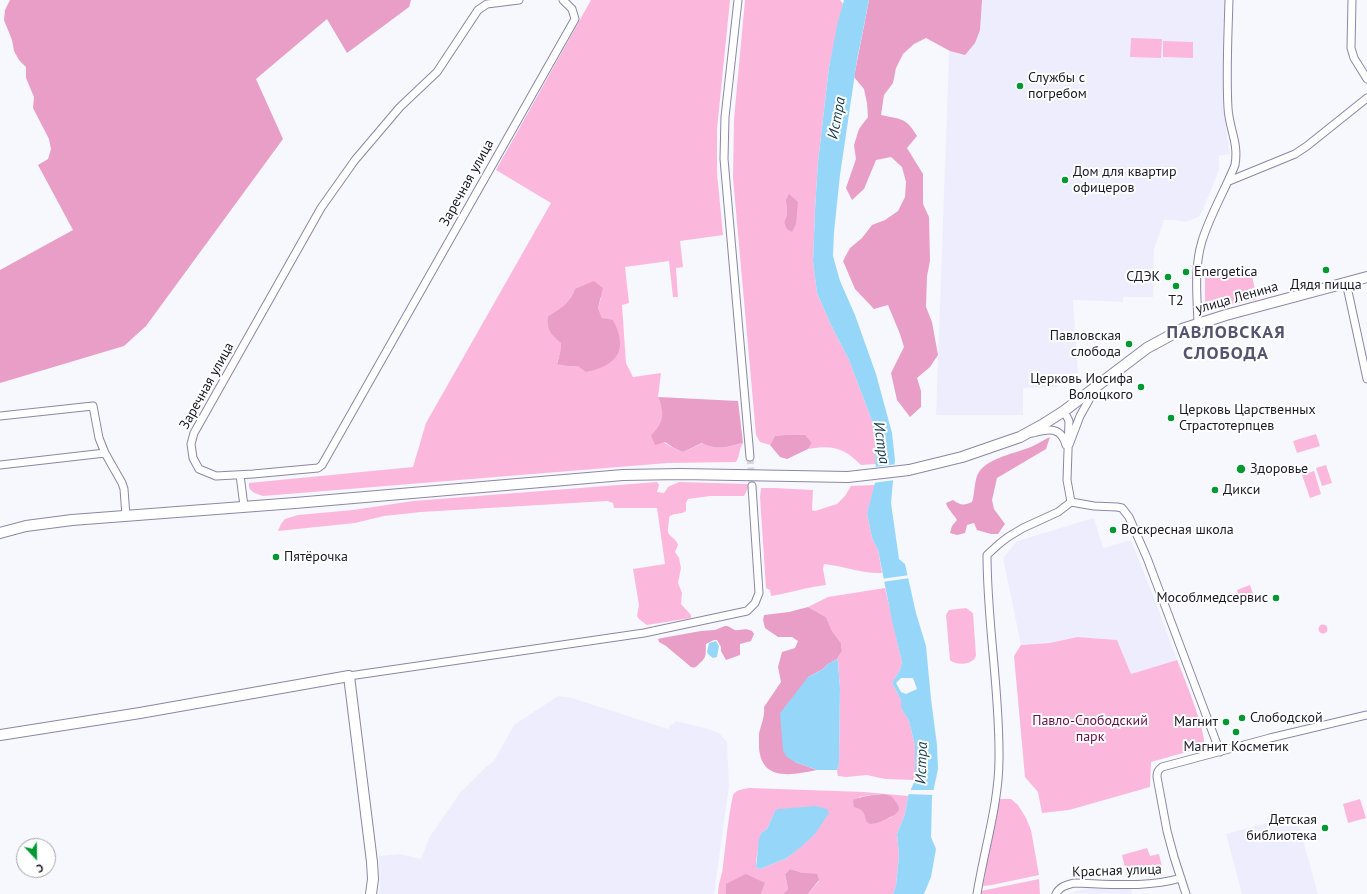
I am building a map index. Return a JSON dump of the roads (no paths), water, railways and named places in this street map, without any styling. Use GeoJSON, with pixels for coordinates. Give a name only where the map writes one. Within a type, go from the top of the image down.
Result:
{"type":"FeatureCollection","features":[{"type":"Feature","properties":{"kind":"main road","name":"улица Ленина"},"geometry":{"type":"LineString","coordinates":[[0,533],[26,526],[51,522],[623,475],[682,474],[848,477],[909,470],[934,465],[981,451],[1020,437],[1064,411],[1135,356],[1173,333],[1198,323],[1367,277]]}},
{"type":"Feature","properties":{"kind":"main road"},"geometry":{"type":"LineString","coordinates":[[0,735],[140,713],[349,676],[372,862],[373,879],[371,894]]}},
{"type":"Feature","properties":{"kind":"street","name":"Заречная улица"},"geometry":{"type":"LineString","coordinates":[[519,0],[487,4],[478,10],[437,72],[400,107],[355,160],[321,208],[194,434],[191,444],[193,458],[199,469],[216,476],[318,468],[322,465],[575,19],[572,9],[564,0]]}},
{"type":"Feature","properties":{"kind":"street"},"geometry":{"type":"LineString","coordinates":[[738,0],[725,117],[724,159],[750,457]]}},
{"type":"Feature","properties":{"kind":"street"},"geometry":{"type":"LineString","coordinates":[[1198,323],[1198,273],[1202,242],[1235,165],[1237,156],[1228,108],[1229,0]]}},
{"type":"Feature","properties":{"kind":"street"},"geometry":{"type":"LineString","coordinates":[[1352,0],[1351,48],[1354,58],[1366,74]]}},
{"type":"Feature","properties":{"kind":"street"},"geometry":{"type":"LineString","coordinates":[[1228,181],[1289,156],[1307,146],[1367,98]]}},
{"type":"Feature","properties":{"kind":"street"},"geometry":{"type":"LineString","coordinates":[[1346,282],[1367,379]]}},
{"type":"Feature","properties":{"kind":"street"},"geometry":{"type":"LineString","coordinates":[[1067,451],[1080,416],[1096,387]]}},
{"type":"Feature","properties":{"kind":"street"},"geometry":{"type":"LineString","coordinates":[[0,416],[93,406],[99,438],[105,453],[124,489],[126,516]]}},
{"type":"Feature","properties":{"kind":"street"},"geometry":{"type":"LineString","coordinates":[[1064,411],[1069,421],[1067,451],[1070,502]]}},
{"type":"Feature","properties":{"kind":"street"},"geometry":{"type":"LineString","coordinates":[[1020,437],[1040,431],[1055,430],[1062,435],[1067,451]]}},
{"type":"Feature","properties":{"kind":"street"},"geometry":{"type":"LineString","coordinates":[[0,465],[105,453]]}},
{"type":"Feature","properties":{"kind":"street"},"geometry":{"type":"LineString","coordinates":[[240,475],[244,506]]}},
{"type":"Feature","properties":{"kind":"street"},"geometry":{"type":"LineString","coordinates":[[349,676],[644,633],[747,611],[755,603],[759,593],[752,486]]}},
{"type":"Feature","properties":{"kind":"street"},"geometry":{"type":"LineString","coordinates":[[977,894],[997,792],[1000,760],[988,597],[987,555],[1008,537],[1023,528],[1058,512],[1070,502],[1094,506],[1117,507],[1126,512],[1147,558],[1220,752]]}},
{"type":"Feature","properties":{"kind":"street"},"geometry":{"type":"LineString","coordinates":[[1186,894],[1167,831],[1157,773],[1162,767],[1367,714]]}},
{"type":"Feature","properties":{"kind":"street","name":"Красная улица"},"geometry":{"type":"LineString","coordinates":[[1056,894],[1060,888],[1074,883],[1142,885],[1166,882],[1181,878]]}},
{"type":"Feature","properties":{"kind":"water","name":"Истра"},"geometry":{"type":"Polygon","coordinates":[[[844,0],[869,0],[857,60],[840,175],[833,256],[840,281],[855,315],[876,374],[892,433],[895,460],[891,503],[899,559],[905,564],[916,613],[926,646],[937,745],[938,769],[932,797],[931,837],[936,849],[931,877],[924,894],[893,894],[896,886],[899,855],[897,834],[905,814],[908,796],[915,780],[915,746],[909,721],[901,708],[901,700],[892,683],[900,670],[902,662],[878,550],[872,538],[867,513],[876,479],[875,442],[872,421],[849,360],[817,293],[813,261],[818,162],[829,67],[838,21],[844,0]],[[901,678],[896,683],[901,692],[906,694],[917,689],[913,678],[901,678]]]}},
{"type":"Feature","properties":{"kind":"water"},"geometry":{"type":"Polygon","coordinates":[[[716,641],[719,646],[717,657],[713,658],[707,652],[709,643],[716,641]]]}},
{"type":"Feature","properties":{"kind":"water"},"geometry":{"type":"Polygon","coordinates":[[[837,659],[840,688],[839,764],[837,770],[817,770],[795,762],[787,757],[783,751],[780,713],[808,677],[837,659]]]}},
{"type":"Feature","properties":{"kind":"water"},"geometry":{"type":"Polygon","coordinates":[[[816,806],[827,809],[829,813],[815,834],[787,858],[760,869],[756,867],[761,833],[767,829],[775,811],[778,809],[816,806]]]}},
{"type":"Feature","properties":{"kind":"tunnel"},"geometry":{"type":"LineString","coordinates":[[750,457],[752,486]]}},
{"type":"Feature","properties":{"kind":"place","name":"Службы с погребом"},"geometry":{"type":"Point","coordinates":[1020,86]}},
{"type":"Feature","properties":{"kind":"place","name":"Дом для квартир офицеров"},"geometry":{"type":"Point","coordinates":[1065,180]}},
{"type":"Feature","properties":{"kind":"place","name":"Дядя пицца"},"geometry":{"type":"Point","coordinates":[1326,270]}},
{"type":"Feature","properties":{"kind":"place","name":"Energetica"},"geometry":{"type":"Point","coordinates":[1186,272]}},
{"type":"Feature","properties":{"kind":"place","name":"СДЭК"},"geometry":{"type":"Point","coordinates":[1168,277]}},
{"type":"Feature","properties":{"kind":"place","name":"T2"},"geometry":{"type":"Point","coordinates":[1176,286]}},
{"type":"Feature","properties":{"kind":"place","name":"Павловская слобода"},"geometry":{"type":"Point","coordinates":[1129,344]}},
{"type":"Feature","properties":{"kind":"place","name":"Церковь Иосифа Волоцкого"},"geometry":{"type":"Point","coordinates":[1141,387]}},
{"type":"Feature","properties":{"kind":"place","name":"Церковь Царственных Страстотерпцев"},"geometry":{"type":"Point","coordinates":[1171,418]}},
{"type":"Feature","properties":{"kind":"place","name":"Здоровье"},"geometry":{"type":"Point","coordinates":[1241,469]}},
{"type":"Feature","properties":{"kind":"place","name":"Дикси"},"geometry":{"type":"Point","coordinates":[1215,490]}},
{"type":"Feature","properties":{"kind":"place","name":"Воскресная школа"},"geometry":{"type":"Point","coordinates":[1113,530]}},
{"type":"Feature","properties":{"kind":"place","name":"Пятёрочка"},"geometry":{"type":"Point","coordinates":[276,557]}},
{"type":"Feature","properties":{"kind":"place","name":"Мособлмедсервис"},"geometry":{"type":"Point","coordinates":[1276,598]}},
{"type":"Feature","properties":{"kind":"place","name":"Слободской"},"geometry":{"type":"Point","coordinates":[1242,718]}},
{"type":"Feature","properties":{"kind":"place","name":"Магнит"},"geometry":{"type":"Point","coordinates":[1226,722]}},
{"type":"Feature","properties":{"kind":"place","name":"Магнит Косметик"},"geometry":{"type":"Point","coordinates":[1236,732]}},
{"type":"Feature","properties":{"kind":"place","name":"Детская библиотека"},"geometry":{"type":"Point","coordinates":[1325,828]}},
{"type":"Feature","properties":{"kind":"district","name":"ПАВЛОВСКАЯ СЛОБОДА"},"geometry":{"type":"Point","coordinates":[1226,343]}},
{"type":"Feature","properties":{"kind":"park label","name":"Павло-Слободский парк"},"geometry":{"type":"Point","coordinates":[1090,730]}}]}
